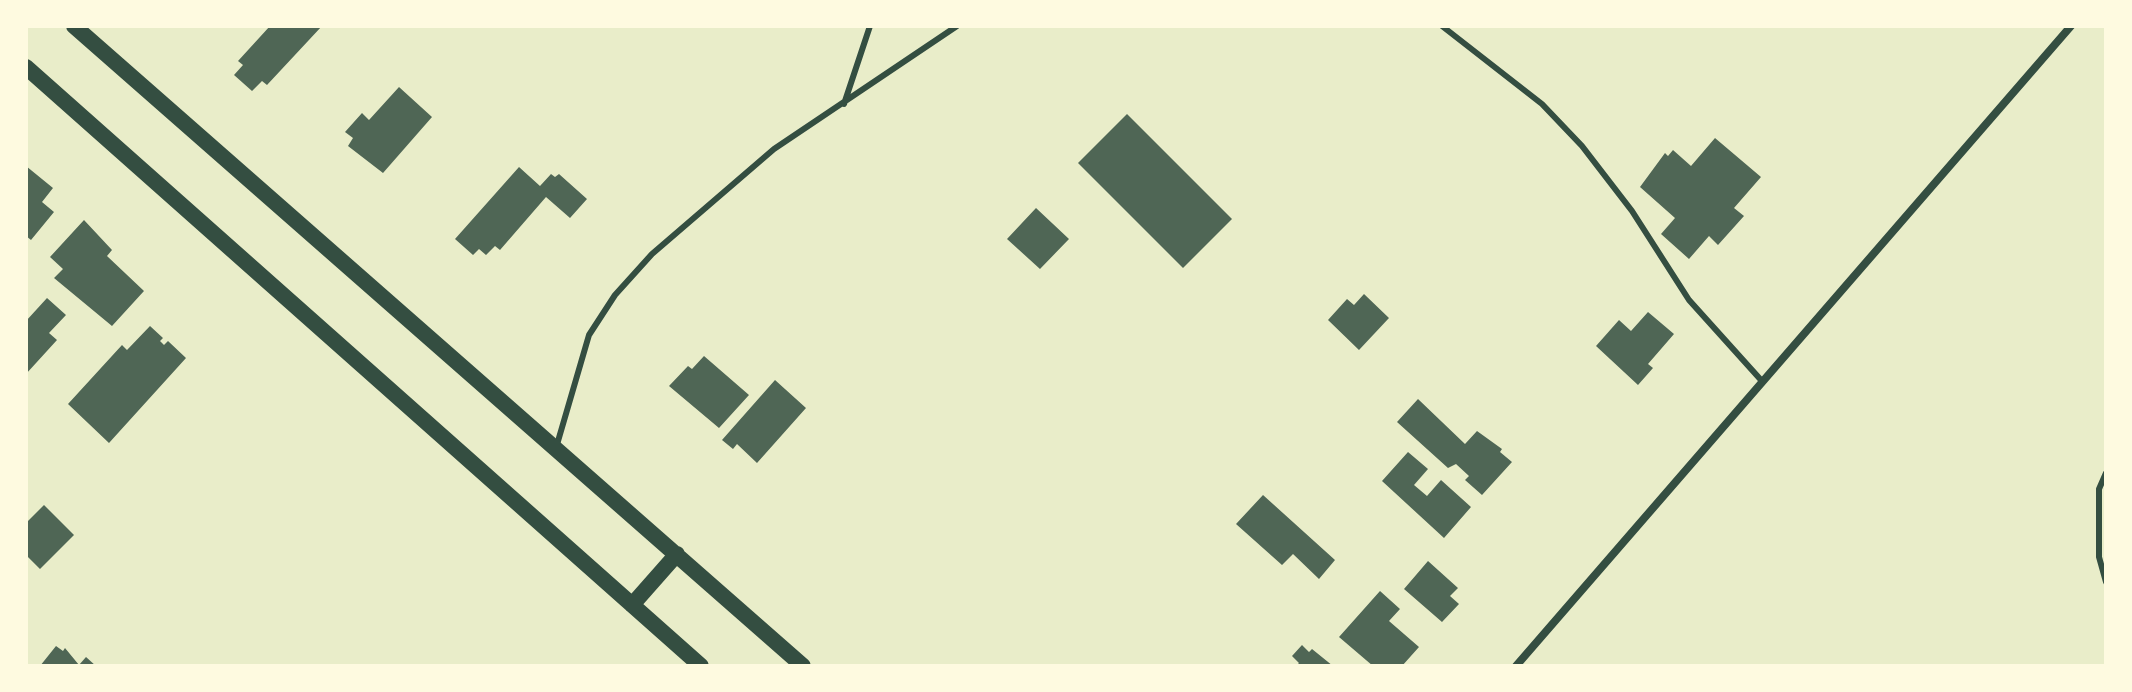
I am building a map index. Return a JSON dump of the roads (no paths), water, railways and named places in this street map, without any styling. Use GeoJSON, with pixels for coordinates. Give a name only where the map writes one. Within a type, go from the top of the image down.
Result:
{"type":"FeatureCollection","features":[{"type":"Feature","properties":{"kind":"main road"},"geometry":{"type":"LineString","coordinates":[[74,26],[803,666]]}},
{"type":"Feature","properties":{"kind":"main road"},"geometry":{"type":"LineString","coordinates":[[26,67],[701,666]]}},
{"type":"Feature","properties":{"kind":"main road"},"geometry":{"type":"LineString","coordinates":[[632,605],[677,554]]}},
{"type":"Feature","properties":{"kind":"street"},"geometry":{"type":"LineString","coordinates":[[1516,666],[2071,26]]}},
{"type":"Feature","properties":{"kind":"lane"},"geometry":{"type":"LineString","coordinates":[[844,104],[870,26]]}},
{"type":"Feature","properties":{"kind":"lane"},"geometry":{"type":"LineString","coordinates":[[556,448],[589,335],[615,295],[652,254],[774,149],[957,26]]}},
{"type":"Feature","properties":{"kind":"lane"},"geometry":{"type":"LineString","coordinates":[[1442,26],[1542,104],[1582,146],[1632,211],[1689,300],[1761,380]]}},
{"type":"Feature","properties":{"kind":"lane"},"geometry":{"type":"LineString","coordinates":[[2106,473],[2099,489],[2099,557],[2106,582]]}}]}
